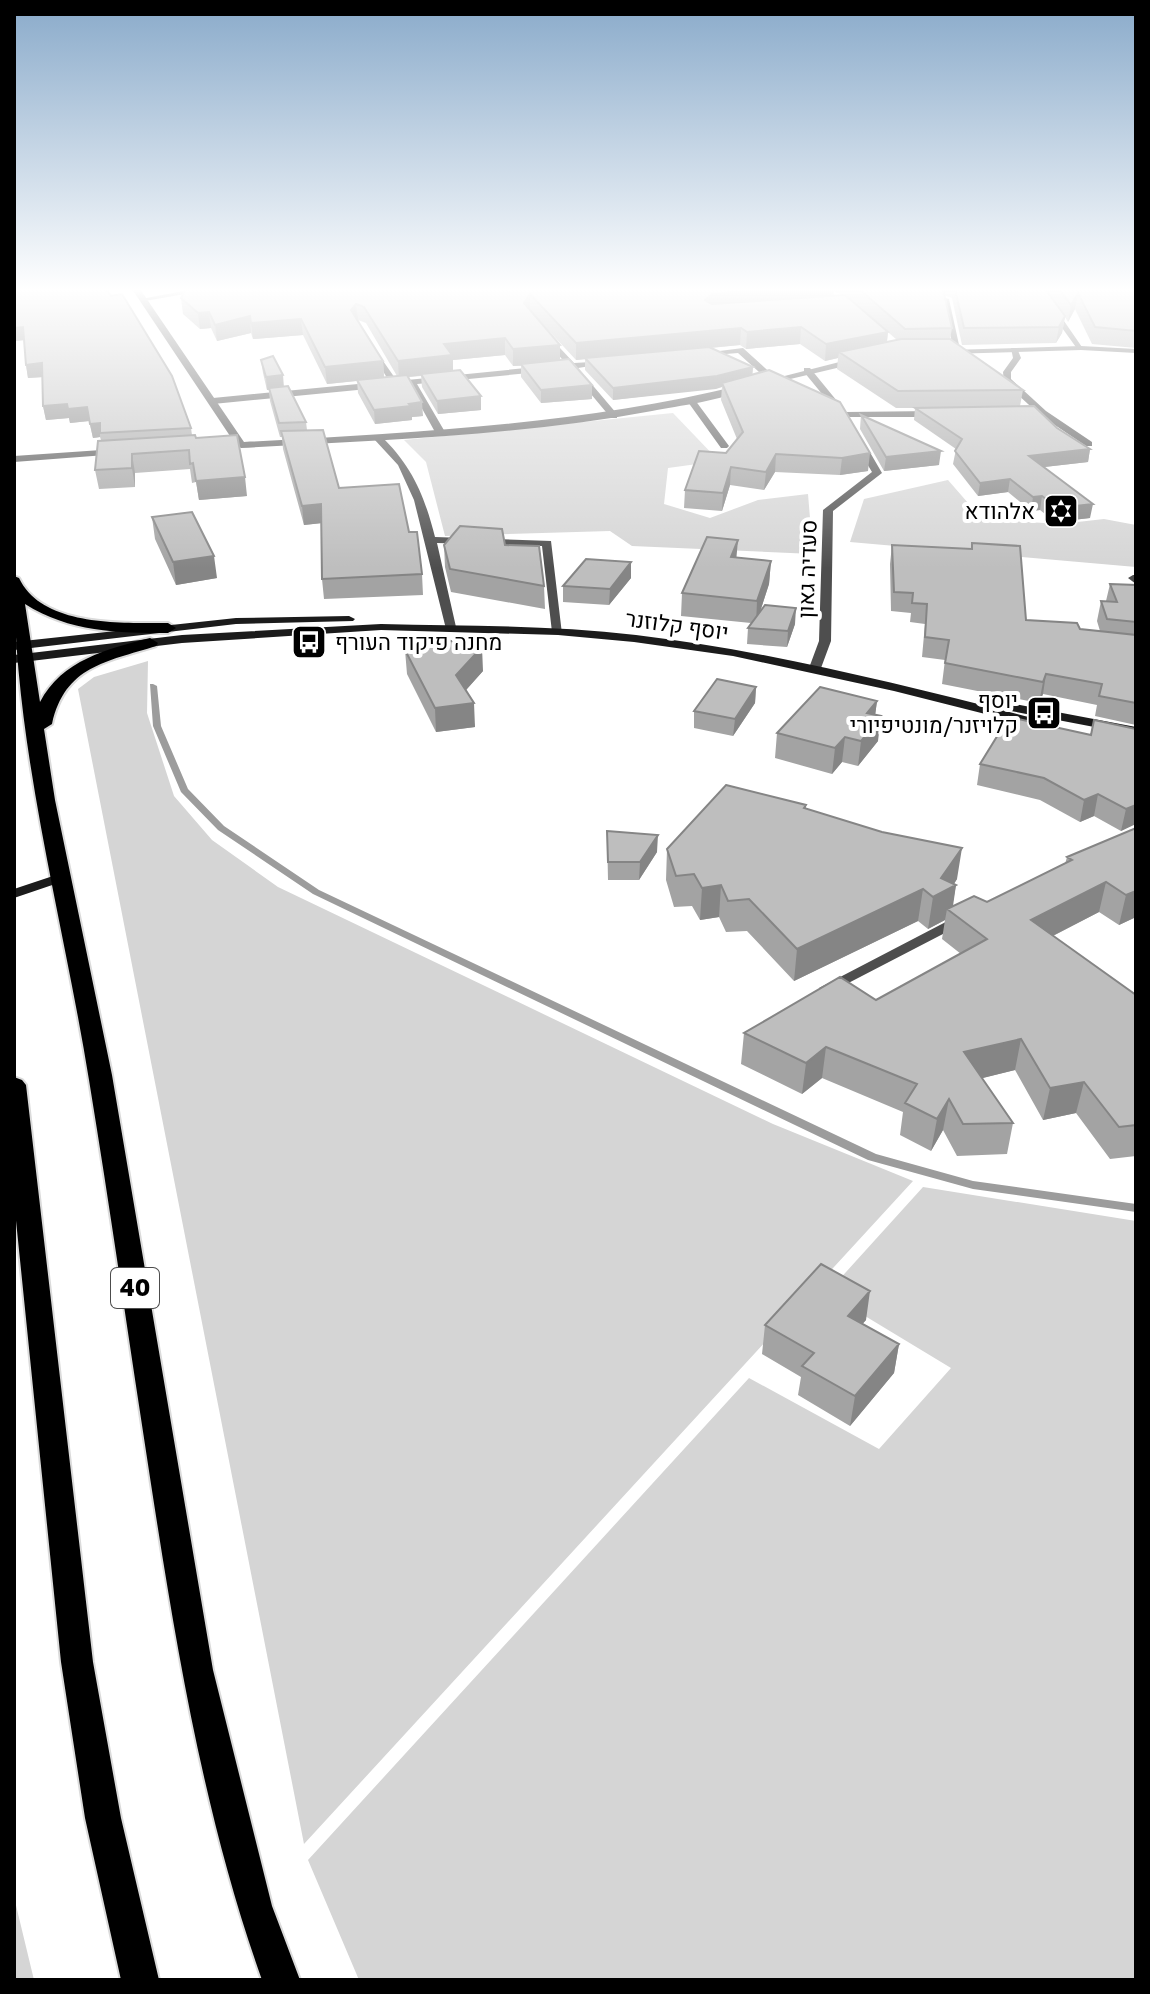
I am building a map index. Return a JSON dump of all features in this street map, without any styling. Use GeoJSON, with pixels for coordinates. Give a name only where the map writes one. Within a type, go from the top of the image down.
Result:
{"type":"FeatureCollection","features":[{"type":"Feature","properties":{"kind":"highway"},"geometry":{"type":"LineString","coordinates":[[15,586],[35,606],[70,623],[115,628],[168,628]]}},
{"type":"Feature","properties":{"kind":"highway","name":"40"},"geometry":{"type":"LineString","coordinates":[[15,586],[20,652],[100,1075],[196,1670],[254,1906],[281,1980]]}},
{"type":"Feature","properties":{"kind":"highway"},"geometry":{"type":"LineString","coordinates":[[39,749],[45,703],[54,686],[86,665],[150,643]]}},
{"type":"Feature","properties":{"kind":"highway"},"geometry":{"type":"LineString","coordinates":[[14,1085],[77,1662],[103,1818],[140,1980]]}},
{"type":"Feature","properties":{"kind":"main road","name":"יוסף קלוזנר"},"geometry":{"type":"LineString","coordinates":[[20,652],[168,628],[305,617],[558,632],[676,643],[815,668],[986,712],[1136,744]]}},
{"type":"Feature","properties":{"kind":"main road","name":"יוסף קלוזנר"},"geometry":{"type":"LineString","coordinates":[[20,652],[314,630],[450,627]]}},
{"type":"Feature","properties":{"kind":"main road","name":"יוסף קלוזנר"},"geometry":{"type":"LineString","coordinates":[[895,687],[1136,731]]}},
{"type":"Feature","properties":{"kind":"main road"},"geometry":{"type":"LineString","coordinates":[[14,881],[62,877]]}},
{"type":"Feature","properties":{"kind":"main road"},"geometry":{"type":"LineString","coordinates":[[14,894],[62,877]]}},
{"type":"Feature","properties":{"kind":"street"},"geometry":{"type":"LineString","coordinates":[[200,382],[241,445]]}},
{"type":"Feature","properties":{"kind":"street"},"geometry":{"type":"LineString","coordinates":[[213,401],[412,382]]}},
{"type":"Feature","properties":{"kind":"street"},"geometry":{"type":"LineString","coordinates":[[412,382],[440,432]]}},
{"type":"Feature","properties":{"kind":"street"},"geometry":{"type":"LineString","coordinates":[[586,382],[614,416]]}},
{"type":"Feature","properties":{"kind":"street"},"geometry":{"type":"LineString","coordinates":[[226,446],[377,437],[614,416],[692,402],[765,382]]}},
{"type":"Feature","properties":{"kind":"street","name":"סעדיה גאון"},"geometry":{"type":"LineString","coordinates":[[815,668],[825,641],[828,510],[877,473],[844,415],[817,382]]}},
{"type":"Feature","properties":{"kind":"street"},"geometry":{"type":"LineString","coordinates":[[1009,382],[1043,413],[1089,444]]}},
{"type":"Feature","properties":{"kind":"street"},"geometry":{"type":"LineString","coordinates":[[692,402],[724,446]]}},
{"type":"Feature","properties":{"kind":"street"},"geometry":{"type":"LineString","coordinates":[[1028,413],[1043,413]]}},
{"type":"Feature","properties":{"kind":"street"},"geometry":{"type":"LineString","coordinates":[[844,415],[951,414]]}},
{"type":"Feature","properties":{"kind":"street"},"geometry":{"type":"LineString","coordinates":[[377,437],[402,463],[411,482],[430,540],[450,627]]}},
{"type":"Feature","properties":{"kind":"street"},"geometry":{"type":"LineString","coordinates":[[14,459],[133,451]]}},
{"type":"Feature","properties":{"kind":"street"},"geometry":{"type":"LineString","coordinates":[[430,540],[547,543],[558,632]]}},
{"type":"Feature","properties":{"kind":"street"},"geometry":{"type":"LineString","coordinates":[[819,993],[983,908]]}},
{"type":"Feature","properties":{"kind":"shaded area"},"geometry":{"type":"Polygon","coordinates":[[[673,413],[719,461],[668,468],[664,504],[710,518],[758,500],[808,494],[813,554],[632,546],[610,531],[445,536],[426,462],[404,440],[673,413]]]}},
{"type":"Feature","properties":{"kind":"shaded area"},"geometry":{"type":"Polygon","coordinates":[[[948,480],[982,519],[1060,524],[1104,519],[1136,525],[1136,567],[850,542],[864,499],[948,480]]]}},
{"type":"Feature","properties":{"kind":"shaded area"},"geometry":{"type":"Polygon","coordinates":[[[148,661],[147,713],[174,796],[212,840],[278,887],[773,1124],[913,1181],[304,1844],[78,689],[94,677],[148,661]]]}},
{"type":"Feature","properties":{"kind":"shaded area"},"geometry":{"type":"Polygon","coordinates":[[[923,1187],[1136,1221],[1136,1980],[359,1980],[308,1860],[749,1378],[879,1449],[951,1368],[827,1293],[923,1187]]]}},
{"type":"Feature","properties":{"kind":"shaded area"},"geometry":{"type":"Polygon","coordinates":[[[14,1897],[34,1980],[14,1980],[14,1897]]]}},
{"type":"Feature","properties":{"kind":"building"},"geometry":{"type":"Polygon","coordinates":[[[42,382],[174,382],[191,428],[100,433],[100,423],[90,424],[87,407],[68,409],[67,404],[43,406],[42,382]]]}},
{"type":"Feature","properties":{"kind":"building"},"geometry":{"type":"Polygon","coordinates":[[[358,382],[411,382],[422,402],[409,404],[411,406],[374,410],[358,382]]]}},
{"type":"Feature","properties":{"kind":"building"},"geometry":{"type":"Polygon","coordinates":[[[426,382],[470,382],[481,396],[437,401],[426,382]]]}},
{"type":"Feature","properties":{"kind":"building"},"geometry":{"type":"Polygon","coordinates":[[[535,382],[589,382],[592,385],[541,390],[535,382]]]}},
{"type":"Feature","properties":{"kind":"building"},"geometry":{"type":"Polygon","coordinates":[[[607,382],[665,382],[613,388],[607,382]]]}},
{"type":"Feature","properties":{"kind":"building"},"geometry":{"type":"Polygon","coordinates":[[[796,382],[840,402],[870,453],[842,458],[776,454],[766,472],[731,467],[723,493],[685,490],[699,451],[726,453],[743,432],[722,383],[796,382]]]}},
{"type":"Feature","properties":{"kind":"building"},"geometry":{"type":"Polygon","coordinates":[[[884,382],[1012,382],[1023,390],[898,391],[884,382]]]}},
{"type":"Feature","properties":{"kind":"building"},"geometry":{"type":"Polygon","coordinates":[[[288,386],[306,422],[279,423],[269,388],[288,386]]]}},
{"type":"Feature","properties":{"kind":"building"},"geometry":{"type":"Polygon","coordinates":[[[1034,406],[1057,428],[1090,449],[1029,456],[1093,504],[1058,508],[1042,496],[1033,497],[1010,479],[980,483],[955,451],[962,439],[915,408],[1034,406]]]}},
{"type":"Feature","properties":{"kind":"building"},"geometry":{"type":"Polygon","coordinates":[[[861,415],[941,451],[886,457],[861,415]]]}},
{"type":"Feature","properties":{"kind":"building"},"geometry":{"type":"Polygon","coordinates":[[[323,430],[339,488],[399,484],[409,532],[417,532],[422,574],[322,579],[321,504],[302,506],[281,431],[323,430]]]}},
{"type":"Feature","properties":{"kind":"building"},"geometry":{"type":"Polygon","coordinates":[[[195,435],[196,438],[237,435],[245,477],[196,481],[189,450],[132,454],[132,468],[95,470],[98,441],[195,435]]]}},
{"type":"Feature","properties":{"kind":"building"},"geometry":{"type":"Polygon","coordinates":[[[192,512],[214,556],[173,562],[152,517],[192,512]]]}},
{"type":"Feature","properties":{"kind":"building"},"geometry":{"type":"Polygon","coordinates":[[[460,526],[502,529],[505,545],[539,546],[544,586],[450,569],[444,545],[460,526]]]}},
{"type":"Feature","properties":{"kind":"building"},"geometry":{"type":"Polygon","coordinates":[[[707,537],[738,540],[731,557],[771,561],[757,601],[682,593],[707,537]]]}},
{"type":"Feature","properties":{"kind":"building"},"geometry":{"type":"Polygon","coordinates":[[[972,543],[1020,546],[1026,620],[1077,623],[1080,629],[1136,635],[1136,703],[1099,696],[1102,684],[1046,674],[1043,682],[945,663],[949,640],[925,637],[927,604],[912,603],[913,593],[894,592],[892,545],[972,549],[972,543]]]}},
{"type":"Feature","properties":{"kind":"building"},"geometry":{"type":"Polygon","coordinates":[[[586,559],[631,562],[610,589],[563,586],[586,559]]]}},
{"type":"Feature","properties":{"kind":"building"},"geometry":{"type":"Polygon","coordinates":[[[1110,584],[1136,585],[1136,622],[1107,619],[1101,601],[1117,602],[1110,584]]]}},
{"type":"Feature","properties":{"kind":"building"},"geometry":{"type":"Polygon","coordinates":[[[765,605],[796,608],[788,631],[748,628],[765,605]]]}},
{"type":"Feature","properties":{"kind":"building"},"geometry":{"type":"Polygon","coordinates":[[[420,635],[482,647],[456,675],[474,703],[435,708],[405,650],[420,635]]]}},
{"type":"Feature","properties":{"kind":"building"},"geometry":{"type":"Polygon","coordinates":[[[717,679],[756,687],[735,719],[694,711],[717,679]]]}},
{"type":"Feature","properties":{"kind":"building"},"geometry":{"type":"Polygon","coordinates":[[[820,687],[877,701],[867,713],[881,716],[861,741],[845,737],[835,748],[777,733],[820,687]]]}},
{"type":"Feature","properties":{"kind":"building"},"geometry":{"type":"Polygon","coordinates":[[[1009,717],[1091,735],[1094,720],[1136,729],[1136,805],[1126,809],[1098,794],[1084,800],[1044,778],[980,764],[1009,717]]]}},
{"type":"Feature","properties":{"kind":"building"},"geometry":{"type":"Polygon","coordinates":[[[726,785],[806,805],[804,808],[882,832],[962,848],[941,878],[956,885],[933,897],[923,889],[797,949],[749,899],[728,901],[721,885],[702,888],[694,874],[676,876],[667,849],[726,785]]]}},
{"type":"Feature","properties":{"kind":"building"},"geometry":{"type":"Polygon","coordinates":[[[1136,828],[1136,891],[1126,895],[1106,882],[1031,920],[1136,995],[1136,1125],[1119,1127],[1084,1082],[1050,1088],[1021,1039],[964,1052],[1013,1123],[963,1124],[949,1099],[937,1119],[905,1103],[917,1084],[826,1047],[806,1063],[744,1033],[840,977],[876,1000],[987,939],[947,909],[974,896],[987,902],[1072,860],[1067,857],[1136,828]]]}},
{"type":"Feature","properties":{"kind":"building"},"geometry":{"type":"Polygon","coordinates":[[[607,831],[658,835],[640,862],[608,862],[607,831]]]}},
{"type":"Feature","properties":{"kind":"building"},"geometry":{"type":"Polygon","coordinates":[[[821,1264],[870,1291],[848,1316],[899,1344],[855,1396],[802,1366],[814,1353],[765,1325],[821,1264]]]}},
{"type":"Feature","properties":{"kind":"waterway"},"geometry":{"type":"LineString","coordinates":[[153,686],[157,726],[184,790],[221,828],[316,892],[872,1157],[973,1185],[1136,1208]]}},
{"type":"Feature","properties":{"kind":"place","name":"אלהודא"},"geometry":{"type":"Point","coordinates":[1061,511]}},
{"type":"Feature","properties":{"kind":"place","name":"מחנה פיקוד העורף"},"geometry":{"type":"Point","coordinates":[309,642]}},
{"type":"Feature","properties":{"kind":"place","name":"יוסף קלויזנר/מונטיפיורי"},"geometry":{"type":"Point","coordinates":[1044,713]}}]}
